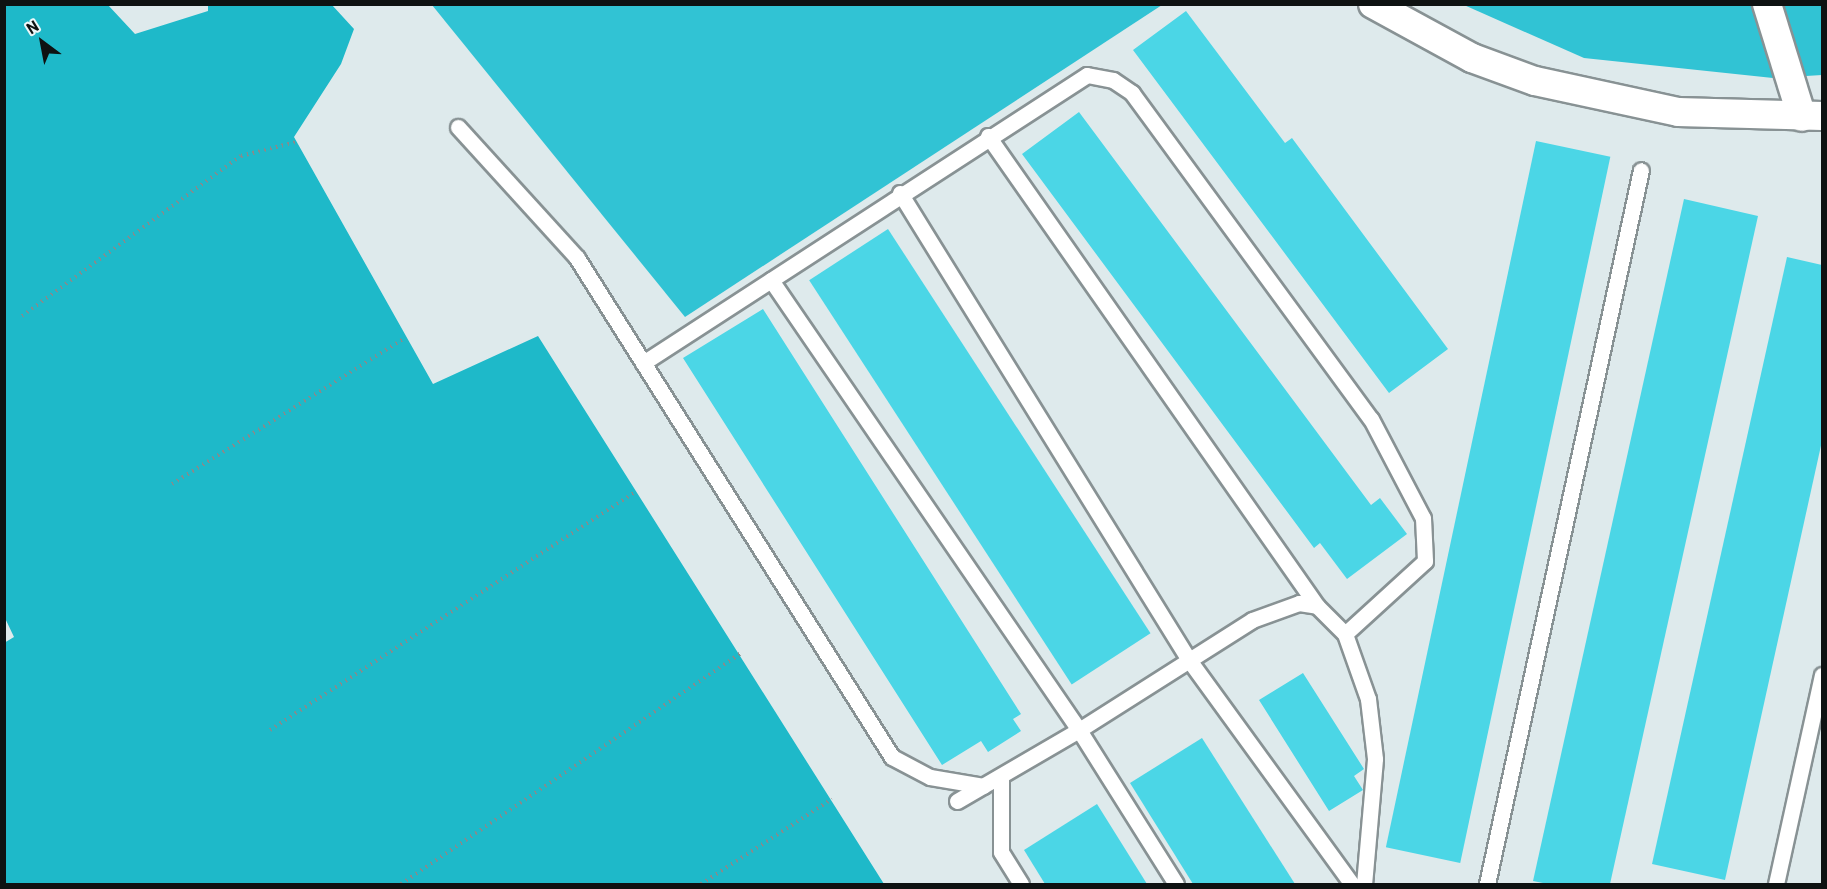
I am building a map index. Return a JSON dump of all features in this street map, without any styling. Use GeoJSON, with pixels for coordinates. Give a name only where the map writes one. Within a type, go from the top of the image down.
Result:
{"type":"FeatureCollection","features":[{"type":"Feature","properties":{"kind":"street"},"geometry":{"type":"LineString","coordinates":[[1373,4],[1472,58],[1535,81],[1678,112],[1813,116],[1767,4]]}},
{"type":"Feature","properties":{"kind":"lane"},"geometry":{"type":"LineString","coordinates":[[643,363],[900,193],[1087,75],[1113,80],[1132,93],[1371,419],[1423,518],[1425,561],[1346,634]]}},
{"type":"Feature","properties":{"kind":"lane"},"geometry":{"type":"LineString","coordinates":[[458,127],[577,258],[892,757],[930,777],[983,786]]}},
{"type":"Feature","properties":{"kind":"lane"},"geometry":{"type":"LineString","coordinates":[[988,136],[1317,606],[1346,634],[1368,699],[1376,759],[1364,885]]}},
{"type":"Feature","properties":{"kind":"lane"},"geometry":{"type":"LineString","coordinates":[[1487,885],[1641,170]]}},
{"type":"Feature","properties":{"kind":"lane"},"geometry":{"type":"LineString","coordinates":[[900,193],[1189,660],[1352,885]]}},
{"type":"Feature","properties":{"kind":"lane"},"geometry":{"type":"LineString","coordinates":[[771,280],[1079,730],[1176,885]]}},
{"type":"Feature","properties":{"kind":"lane"},"geometry":{"type":"LineString","coordinates":[[957,801],[1079,730],[1274,609],[1299,603],[1317,606]]}},
{"type":"Feature","properties":{"kind":"lane"},"geometry":{"type":"LineString","coordinates":[[1776,885],[1822,675]]}},
{"type":"Feature","properties":{"kind":"lane"},"geometry":{"type":"LineString","coordinates":[[1001,776],[1001,852],[1021,885]]}},
{"type":"Feature","properties":{"kind":"path"},"geometry":{"type":"LineString","coordinates":[[22,316],[241,156],[296,142]]}},
{"type":"Feature","properties":{"kind":"path"},"geometry":{"type":"LineString","coordinates":[[172,484],[406,337]]}},
{"type":"Feature","properties":{"kind":"path"},"geometry":{"type":"LineString","coordinates":[[270,730],[636,490]]}},
{"type":"Feature","properties":{"kind":"path"},"geometry":{"type":"LineString","coordinates":[[401,885],[740,654]]}},
{"type":"Feature","properties":{"kind":"path"},"geometry":{"type":"LineString","coordinates":[[701,885],[832,799]]}},
{"type":"Feature","properties":{"kind":"shaded area"},"geometry":{"type":"Polygon","coordinates":[[[5,4],[108,5],[135,34],[208,11],[208,5],[332,5],[354,29],[341,64],[294,137],[433,384],[538,336],[884,884],[5,884],[4,643],[14,637],[4,616],[5,4]]]}},
{"type":"Feature","properties":{"kind":"shaded area"},"geometry":{"type":"Polygon","coordinates":[[[432,5],[1162,5],[685,317],[432,5]]]}},
{"type":"Feature","properties":{"kind":"shaded area"},"geometry":{"type":"Polygon","coordinates":[[[1464,5],[1822,5],[1822,75],[1773,78],[1584,58],[1464,5]]]}},
{"type":"Feature","properties":{"kind":"building"},"geometry":{"type":"Polygon","coordinates":[[[1186,11],[1285,143],[1292,138],[1448,349],[1389,393],[1133,50],[1186,11]]]}},
{"type":"Feature","properties":{"kind":"building"},"geometry":{"type":"Polygon","coordinates":[[[1079,112],[1371,505],[1380,498],[1407,534],[1347,579],[1320,543],[1314,548],[1022,154],[1079,112]]]}},
{"type":"Feature","properties":{"kind":"building"},"geometry":{"type":"Polygon","coordinates":[[[1536,141],[1610,157],[1460,863],[1386,847],[1536,141]]]}},
{"type":"Feature","properties":{"kind":"building"},"geometry":{"type":"Polygon","coordinates":[[[1684,199],[1758,216],[1610,884],[1548,884],[1533,881],[1684,199]]]}},
{"type":"Feature","properties":{"kind":"building"},"geometry":{"type":"Polygon","coordinates":[[[888,229],[1151,633],[1072,684],[809,280],[888,229]]]}},
{"type":"Feature","properties":{"kind":"building"},"geometry":{"type":"Polygon","coordinates":[[[1787,257],[1822,265],[1822,441],[1725,880],[1652,864],[1787,257]]]}},
{"type":"Feature","properties":{"kind":"building"},"geometry":{"type":"Polygon","coordinates":[[[763,309],[1021,714],[1013,719],[1021,731],[988,752],[981,741],[942,765],[683,358],[763,309]]]}},
{"type":"Feature","properties":{"kind":"building"},"geometry":{"type":"Polygon","coordinates":[[[1303,673],[1364,769],[1354,776],[1363,790],[1329,811],[1259,700],[1303,673]]]}},
{"type":"Feature","properties":{"kind":"building"},"geometry":{"type":"Polygon","coordinates":[[[1202,738],[1295,884],[1193,884],[1130,783],[1202,738]]]}},
{"type":"Feature","properties":{"kind":"building"},"geometry":{"type":"Polygon","coordinates":[[[1097,804],[1147,884],[1045,884],[1024,850],[1097,804]]]}}]}
